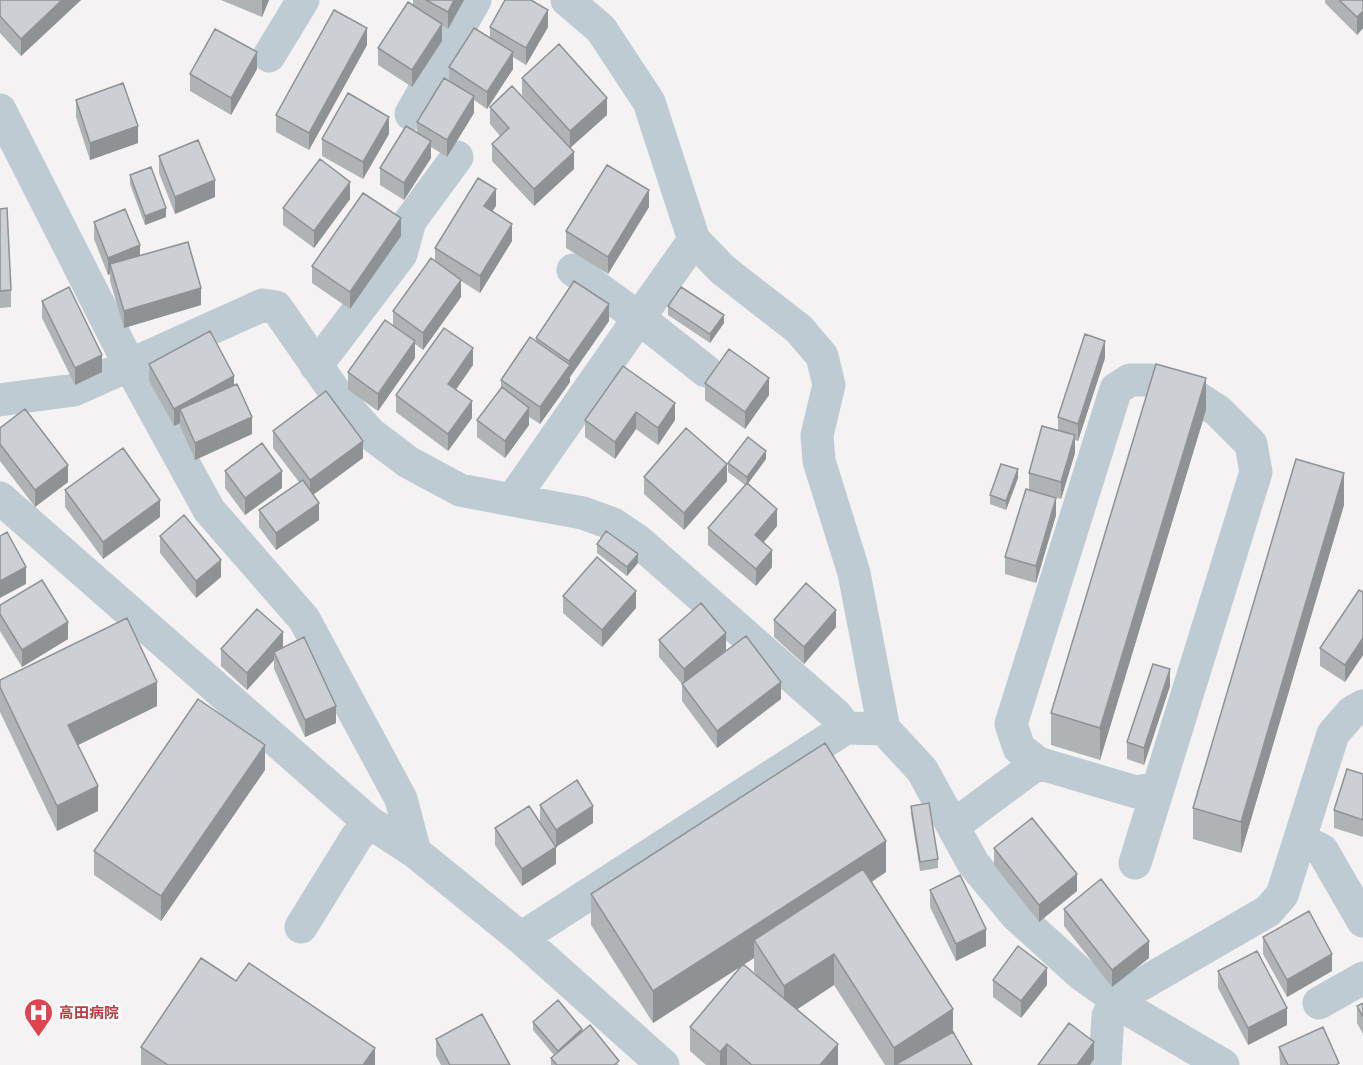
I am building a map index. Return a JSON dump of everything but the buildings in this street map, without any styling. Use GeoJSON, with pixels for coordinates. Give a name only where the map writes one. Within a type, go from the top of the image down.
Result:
{"type":"FeatureCollection","features":[{"type":"Feature","properties":{"kind":"street"},"geometry":{"type":"LineString","coordinates":[[269,56],[303,0]]}},
{"type":"Feature","properties":{"kind":"street"},"geometry":{"type":"LineString","coordinates":[[411,114],[475,0]]}},
{"type":"Feature","properties":{"kind":"street"},"geometry":{"type":"LineString","coordinates":[[567,0],[601,29],[649,102],[694,240],[723,270],[799,329],[822,356],[829,385],[817,435],[819,461],[854,573],[884,729],[922,770],[973,862],[1016,915],[1081,974],[1123,1005],[1223,1065]]}},
{"type":"Feature","properties":{"kind":"street"},"geometry":{"type":"LineString","coordinates":[[0,110],[130,366],[209,510],[304,619],[401,799],[415,852]]}},
{"type":"Feature","properties":{"kind":"street"},"geometry":{"type":"LineString","coordinates":[[316,366],[401,254],[410,221],[457,157]]}},
{"type":"Feature","properties":{"kind":"street"},"geometry":{"type":"LineString","coordinates":[[512,500],[694,240]]}},
{"type":"Feature","properties":{"kind":"street"},"geometry":{"type":"LineString","coordinates":[[573,270],[706,370]]}},
{"type":"Feature","properties":{"kind":"street"},"geometry":{"type":"LineString","coordinates":[[0,400],[74,390],[263,305],[276,307],[342,402],[371,434],[408,462],[460,490],[583,513],[613,524],[638,541],[836,715],[846,728]]}},
{"type":"Feature","properties":{"kind":"street"},"geometry":{"type":"LineString","coordinates":[[1135,863],[1256,472],[1251,444],[1218,411],[1195,396],[1150,380],[1130,380],[1116,389],[1011,724],[1019,748],[1038,763],[1136,792],[1158,788]]}},
{"type":"Feature","properties":{"kind":"street"},"geometry":{"type":"LineString","coordinates":[[0,498],[119,619],[369,822],[415,852],[521,938],[663,1065]]}},
{"type":"Feature","properties":{"kind":"street"},"geometry":{"type":"LineString","coordinates":[[1105,1065],[1108,1016],[1268,911],[1282,895],[1333,734],[1352,712],[1363,706]]}},
{"type":"Feature","properties":{"kind":"street"},"geometry":{"type":"LineString","coordinates":[[521,938],[846,728],[884,729]]}},
{"type":"Feature","properties":{"kind":"street"},"geometry":{"type":"LineString","coordinates":[[953,826],[1038,763]]}},
{"type":"Feature","properties":{"kind":"street"},"geometry":{"type":"LineString","coordinates":[[301,927],[356,838],[369,822]]}},
{"type":"Feature","properties":{"kind":"street"},"geometry":{"type":"LineString","coordinates":[[1300,840],[1322,850],[1363,921]]}},
{"type":"Feature","properties":{"kind":"street"},"geometry":{"type":"LineString","coordinates":[[1319,1003],[1363,978]]}},
{"type":"Feature","properties":{"kind":"street"},"geometry":{"type":"LineString","coordinates":[[1123,1005],[1127,1029],[1126,1065]]}},
{"type":"Feature","properties":{"kind":"place","name":"高田病院"},"geometry":{"type":"Point","coordinates":[38,1038]}}]}
